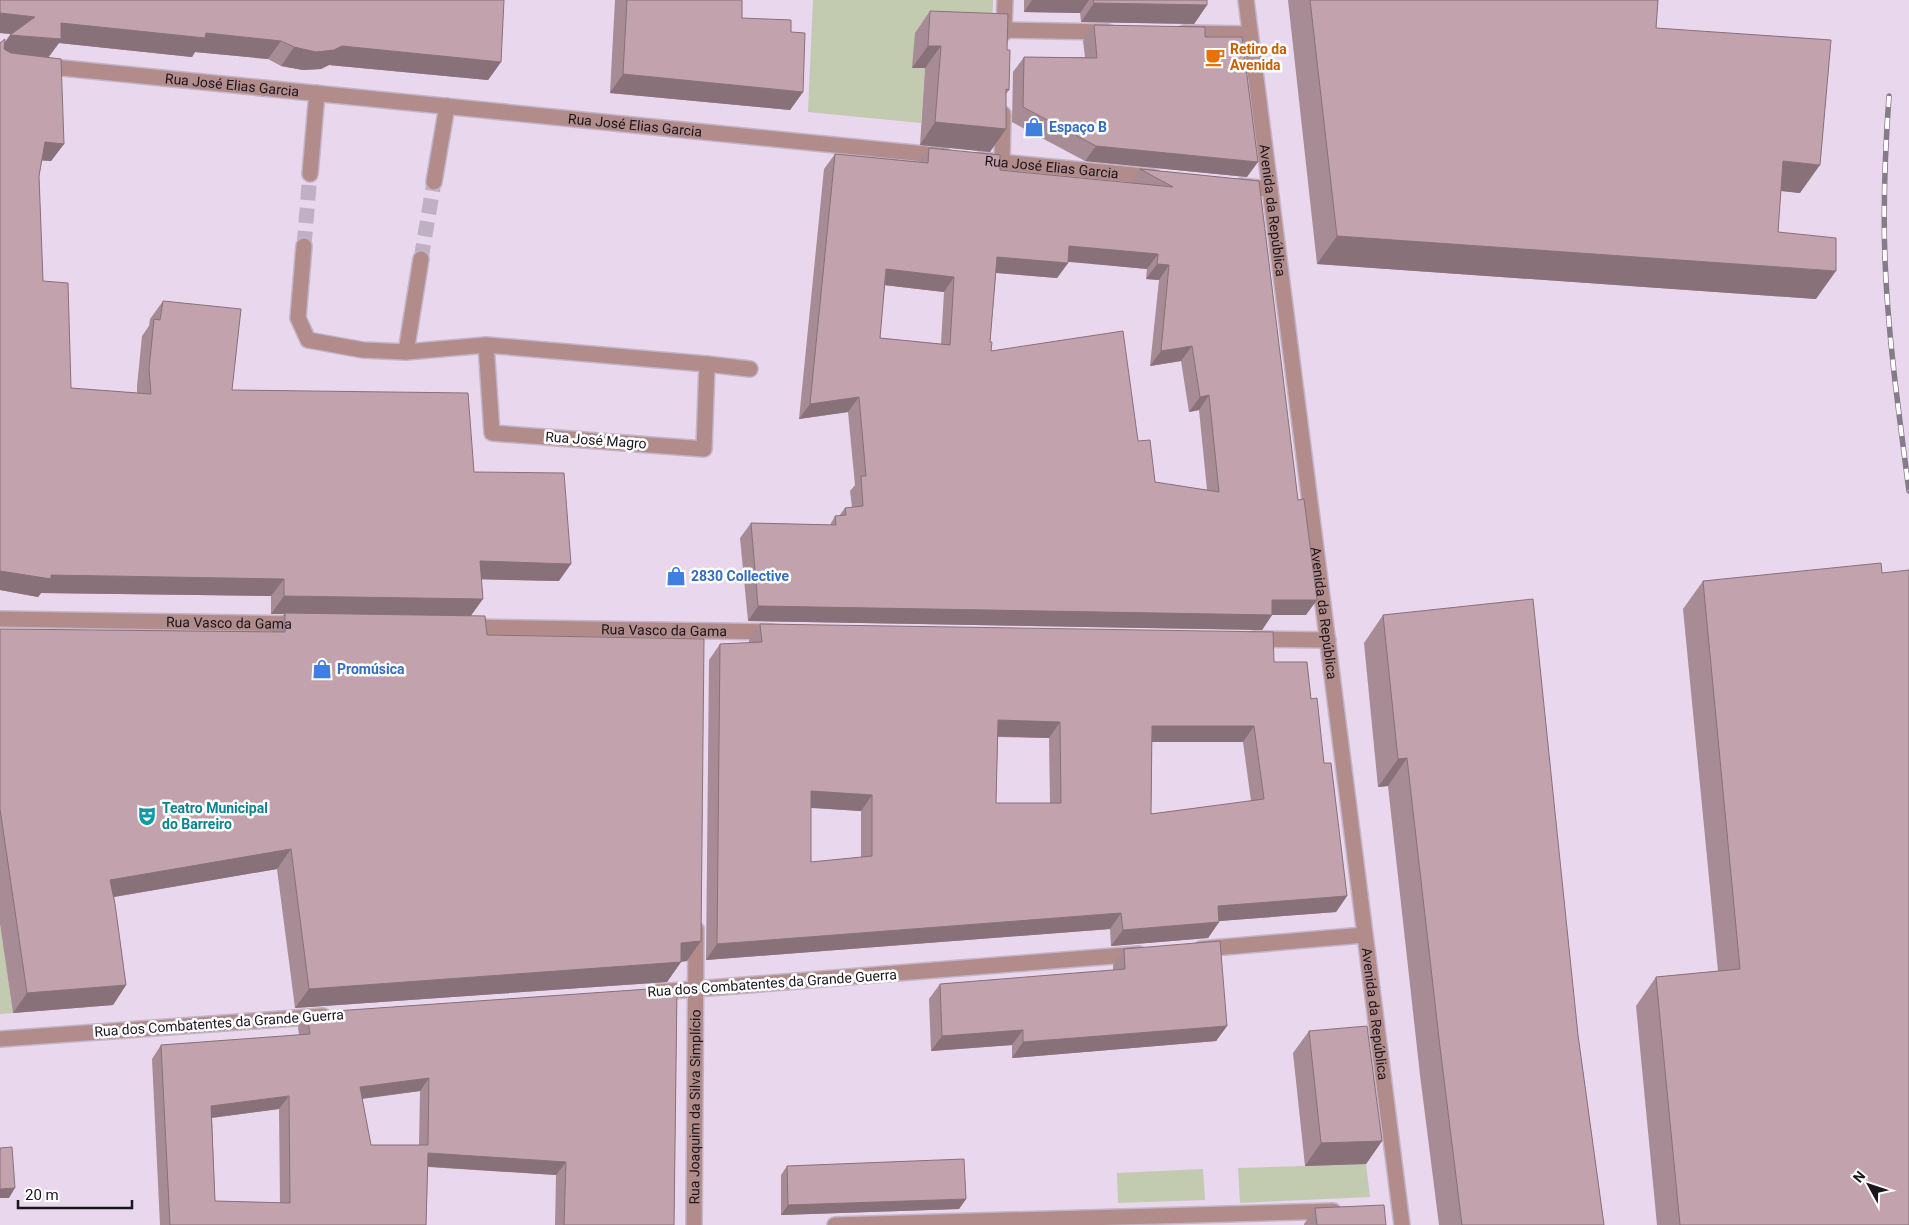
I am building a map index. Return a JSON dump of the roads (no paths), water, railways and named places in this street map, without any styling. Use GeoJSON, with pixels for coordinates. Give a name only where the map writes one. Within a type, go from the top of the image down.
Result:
{"type":"FeatureCollection","features":[{"type":"Feature","properties":{"kind":"street"},"geometry":{"type":"LineString","coordinates":[[1004,49],[1005,0]]}},
{"type":"Feature","properties":{"kind":"street","name":"Avenida da República"},"geometry":{"type":"LineString","coordinates":[[1246,0],[1402,1225]]}},
{"type":"Feature","properties":{"kind":"street"},"geometry":{"type":"LineString","coordinates":[[1004,30],[1122,32]]}},
{"type":"Feature","properties":{"kind":"street"},"geometry":{"type":"LineString","coordinates":[[1171,33],[1250,34]]}},
{"type":"Feature","properties":{"kind":"street","name":"Rua José Elias Garcia"},"geometry":{"type":"LineString","coordinates":[[30,65],[1170,179]]}},
{"type":"Feature","properties":{"kind":"street"},"geometry":{"type":"LineString","coordinates":[[310,174],[317,93]]}},
{"type":"Feature","properties":{"kind":"street"},"geometry":{"type":"LineString","coordinates":[[1002,162],[1003,96]]}},
{"type":"Feature","properties":{"kind":"street"},"geometry":{"type":"LineString","coordinates":[[434,182],[447,106]]}},
{"type":"Feature","properties":{"kind":"street"},"geometry":{"type":"LineString","coordinates":[[1230,185],[1270,189]]}},
{"type":"Feature","properties":{"kind":"street"},"geometry":{"type":"LineString","coordinates":[[304,246],[298,318],[308,340],[363,350],[406,352],[486,345],[750,369]]}},
{"type":"Feature","properties":{"kind":"street"},"geometry":{"type":"LineString","coordinates":[[406,352],[422,259]]}},
{"type":"Feature","properties":{"kind":"street","name":"Rua José Magro"},"geometry":{"type":"LineString","coordinates":[[486,345],[492,432],[704,448],[707,364]]}},
{"type":"Feature","properties":{"kind":"street","name":"Rua Vasco da Gama"},"geometry":{"type":"LineString","coordinates":[[0,619],[310,624]]}},
{"type":"Feature","properties":{"kind":"street","name":"Rua Vasco da Gama"},"geometry":{"type":"LineString","coordinates":[[450,627],[700,636],[787,632]]}},
{"type":"Feature","properties":{"kind":"street"},"geometry":{"type":"LineString","coordinates":[[1239,639],[1328,640]]}},
{"type":"Feature","properties":{"kind":"street","name":"Rua Joaquim da Silva Simplício"},"geometry":{"type":"LineString","coordinates":[[694,1225],[696,919]]}},
{"type":"Feature","properties":{"kind":"street"},"geometry":{"type":"LineString","coordinates":[[1187,950],[1364,936]]}},
{"type":"Feature","properties":{"kind":"street","name":"Rua dos Combatentes da Grande Guerra"},"geometry":{"type":"LineString","coordinates":[[647,992],[1158,952]]}},
{"type":"Feature","properties":{"kind":"street","name":"Rua dos Combatentes da Grande Guerra"},"geometry":{"type":"LineString","coordinates":[[0,1039],[337,1015]]}},
{"type":"Feature","properties":{"kind":"street"},"geometry":{"type":"LineString","coordinates":[[835,1225],[1346,1211]]}},
{"type":"Feature","properties":{"kind":"tunnel"},"geometry":{"type":"LineString","coordinates":[[304,246],[310,174]]}},
{"type":"Feature","properties":{"kind":"tunnel"},"geometry":{"type":"LineString","coordinates":[[421,259],[434,182]]}},
{"type":"Feature","properties":{"kind":"railway"},"geometry":{"type":"LineString","coordinates":[[1889,96],[1884,219],[1886,289],[1891,347],[1909,491]]}},
{"type":"Feature","properties":{"kind":"place","name":"Retiro da Avenida"},"geometry":{"type":"Point","coordinates":[1215,57]}},
{"type":"Feature","properties":{"kind":"place","name":"Espaço B"},"geometry":{"type":"Point","coordinates":[1034,127]}},
{"type":"Feature","properties":{"kind":"place","name":"2830 Collective"},"geometry":{"type":"Point","coordinates":[676,576]}},
{"type":"Feature","properties":{"kind":"place","name":"Promúsica"},"geometry":{"type":"Point","coordinates":[322,669]}},
{"type":"Feature","properties":{"kind":"place","name":"Teatro Municipal do Barreiro"},"geometry":{"type":"Point","coordinates":[147,816]}}]}
